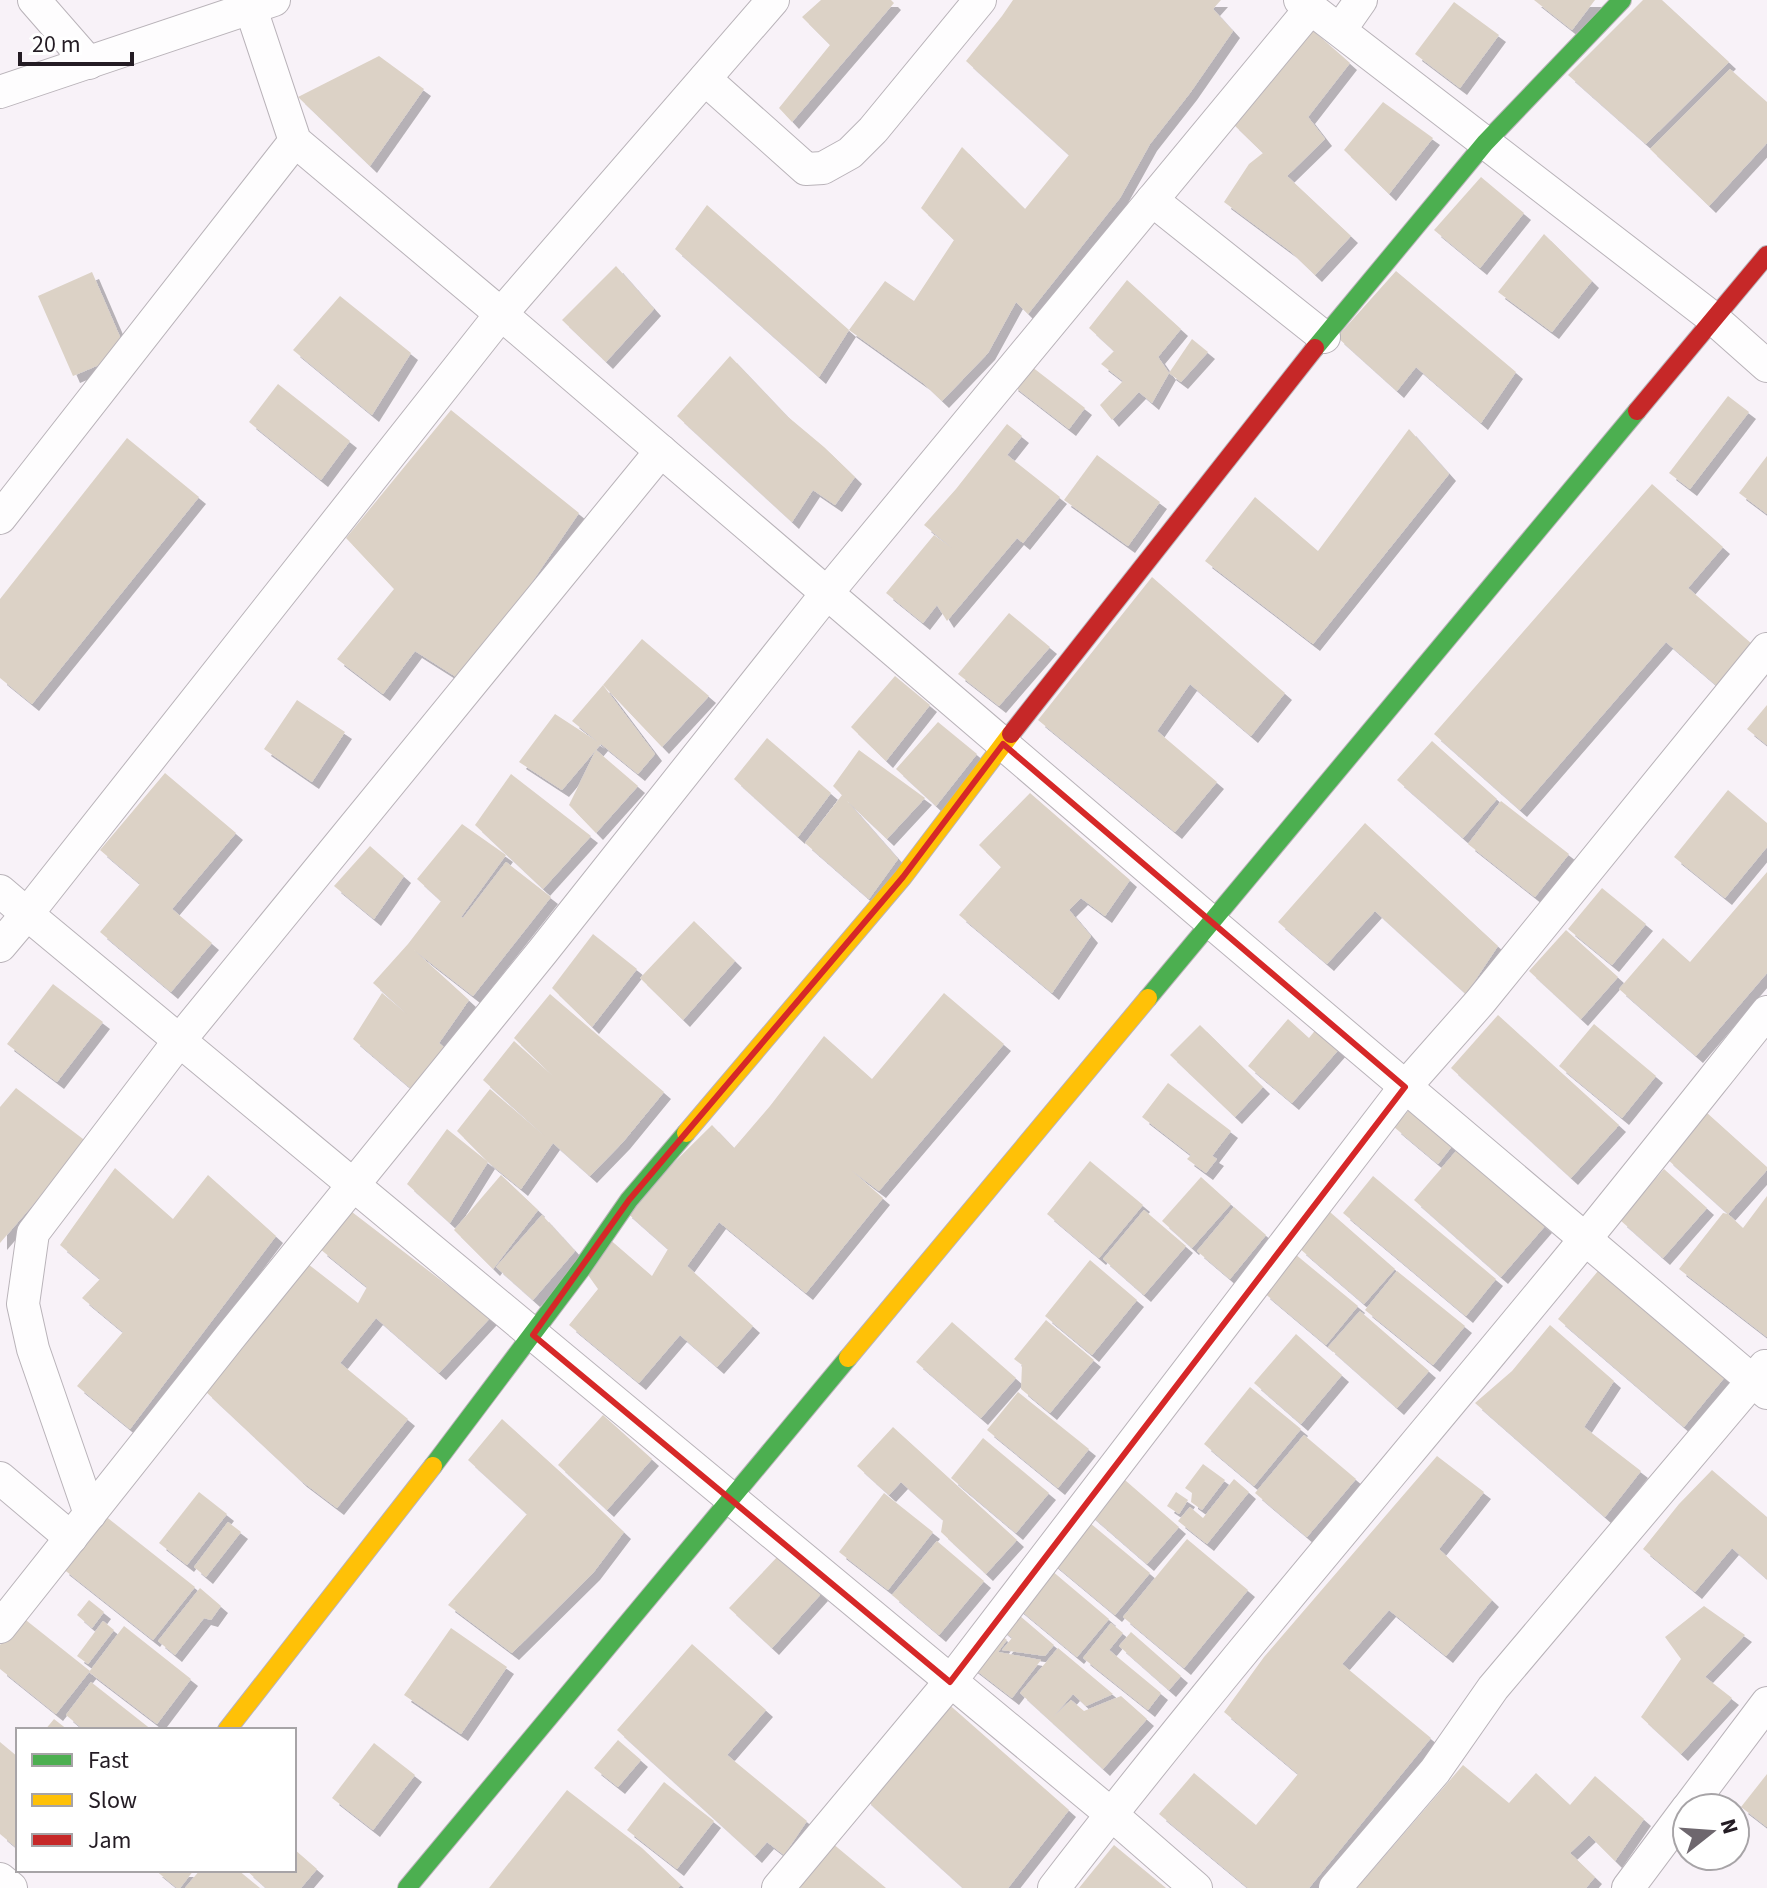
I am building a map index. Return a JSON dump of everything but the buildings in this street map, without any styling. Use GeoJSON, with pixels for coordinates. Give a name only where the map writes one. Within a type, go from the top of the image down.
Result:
{"type":"FeatureCollection","features":[{"type":"Feature","properties":{"kind":"street"},"geometry":{"type":"LineString","coordinates":[[34,0],[89,63]]}},
{"type":"Feature","properties":{"kind":"street"},"geometry":{"type":"LineString","coordinates":[[0,946],[501,314],[773,0]]}},
{"type":"Feature","properties":{"kind":"street"},"geometry":{"type":"LineString","coordinates":[[705,79],[806,169],[823,168],[850,153],[873,130],[980,0]]}},
{"type":"Feature","properties":{"kind":"street"},"geometry":{"type":"LineString","coordinates":[[1340,30],[1361,0]]}},
{"type":"Feature","properties":{"kind":"street"},"geometry":{"type":"LineString","coordinates":[[229,1728],[533,1335],[629,1200],[903,877],[1003,744],[1324,337],[1485,143],[1622,0]]}},
{"type":"Feature","properties":{"kind":"street"},"geometry":{"type":"LineString","coordinates":[[0,92],[257,3],[295,141],[1585,1239],[1762,1379],[1493,1688],[1435,1771],[1335,1888]]}},
{"type":"Feature","properties":{"kind":"street"},"geometry":{"type":"LineString","coordinates":[[0,1627],[827,593],[1152,200],[1305,4],[1714,319],[1767,366]]}},
{"type":"Feature","properties":{"kind":"street"},"geometry":{"type":"LineString","coordinates":[[0,518],[295,141]]}},
{"type":"Feature","properties":{"kind":"street"},"geometry":{"type":"LineString","coordinates":[[1152,200],[1324,337]]}},
{"type":"Feature","properties":{"kind":"street"},"geometry":{"type":"LineString","coordinates":[[407,1888],[1767,255]]}},
{"type":"Feature","properties":{"kind":"street"},"geometry":{"type":"LineString","coordinates":[[80,1526],[23,1304],[33,1233],[179,1041],[661,451]]}},
{"type":"Feature","properties":{"kind":"street"},"geometry":{"type":"LineString","coordinates":[[778,1888],[950,1682],[1405,1087],[1480,1002],[1767,649]]}},
{"type":"Feature","properties":{"kind":"street"},"geometry":{"type":"LineString","coordinates":[[0,891],[1111,1814],[1196,1888]]}},
{"type":"Feature","properties":{"kind":"street"},"geometry":{"type":"LineString","coordinates":[[1054,1888],[1339,1533],[1585,1239],[1767,1012]]}},
{"type":"Feature","properties":{"kind":"street"},"geometry":{"type":"LineString","coordinates":[[0,1478],[80,1526]]}},
{"type":"Feature","properties":{"kind":"street"},"geometry":{"type":"LineString","coordinates":[[1701,1792],[1767,1703]]}},
{"type":"Feature","properties":{"kind":"street"},"geometry":{"type":"LineString","coordinates":[[1628,1888],[1671,1831]]}},
{"type":"Feature","properties":{"kind":"street"},"geometry":{"type":"LineString","coordinates":[[0,1879],[11,1888]]}},
{"type":"Feature","properties":{"kind":"highlighted area"},"geometry":{"type":"Polygon","coordinates":[[[1003,744],[1405,1087],[950,1682],[533,1335],[629,1200],[903,877],[1003,744]]]}},
{"type":"Feature","properties":{"kind":"traffic: fast"},"geometry":{"type":"LineString","coordinates":[[1315,348],[1485,143],[1622,0]]}},
{"type":"Feature","properties":{"kind":"traffic: fast"},"geometry":{"type":"LineString","coordinates":[[1148,998],[1637,411]]}},
{"type":"Feature","properties":{"kind":"traffic: fast"},"geometry":{"type":"LineString","coordinates":[[433,1466],[582,1268],[629,1200],[686,1133]]}},
{"type":"Feature","properties":{"kind":"traffic: fast"},"geometry":{"type":"LineString","coordinates":[[407,1888],[848,1358]]}},
{"type":"Feature","properties":{"kind":"traffic: slow"},"geometry":{"type":"LineString","coordinates":[[686,1133],[903,877],[1011,734]]}},
{"type":"Feature","properties":{"kind":"traffic: slow"},"geometry":{"type":"LineString","coordinates":[[848,1358],[1148,998]]}},
{"type":"Feature","properties":{"kind":"traffic: slow"},"geometry":{"type":"LineString","coordinates":[[229,1728],[433,1466]]}},
{"type":"Feature","properties":{"kind":"traffic: jam"},"geometry":{"type":"LineString","coordinates":[[1637,411],[1767,255]]}},
{"type":"Feature","properties":{"kind":"traffic: jam"},"geometry":{"type":"LineString","coordinates":[[1011,734],[1315,348]]}}]}
